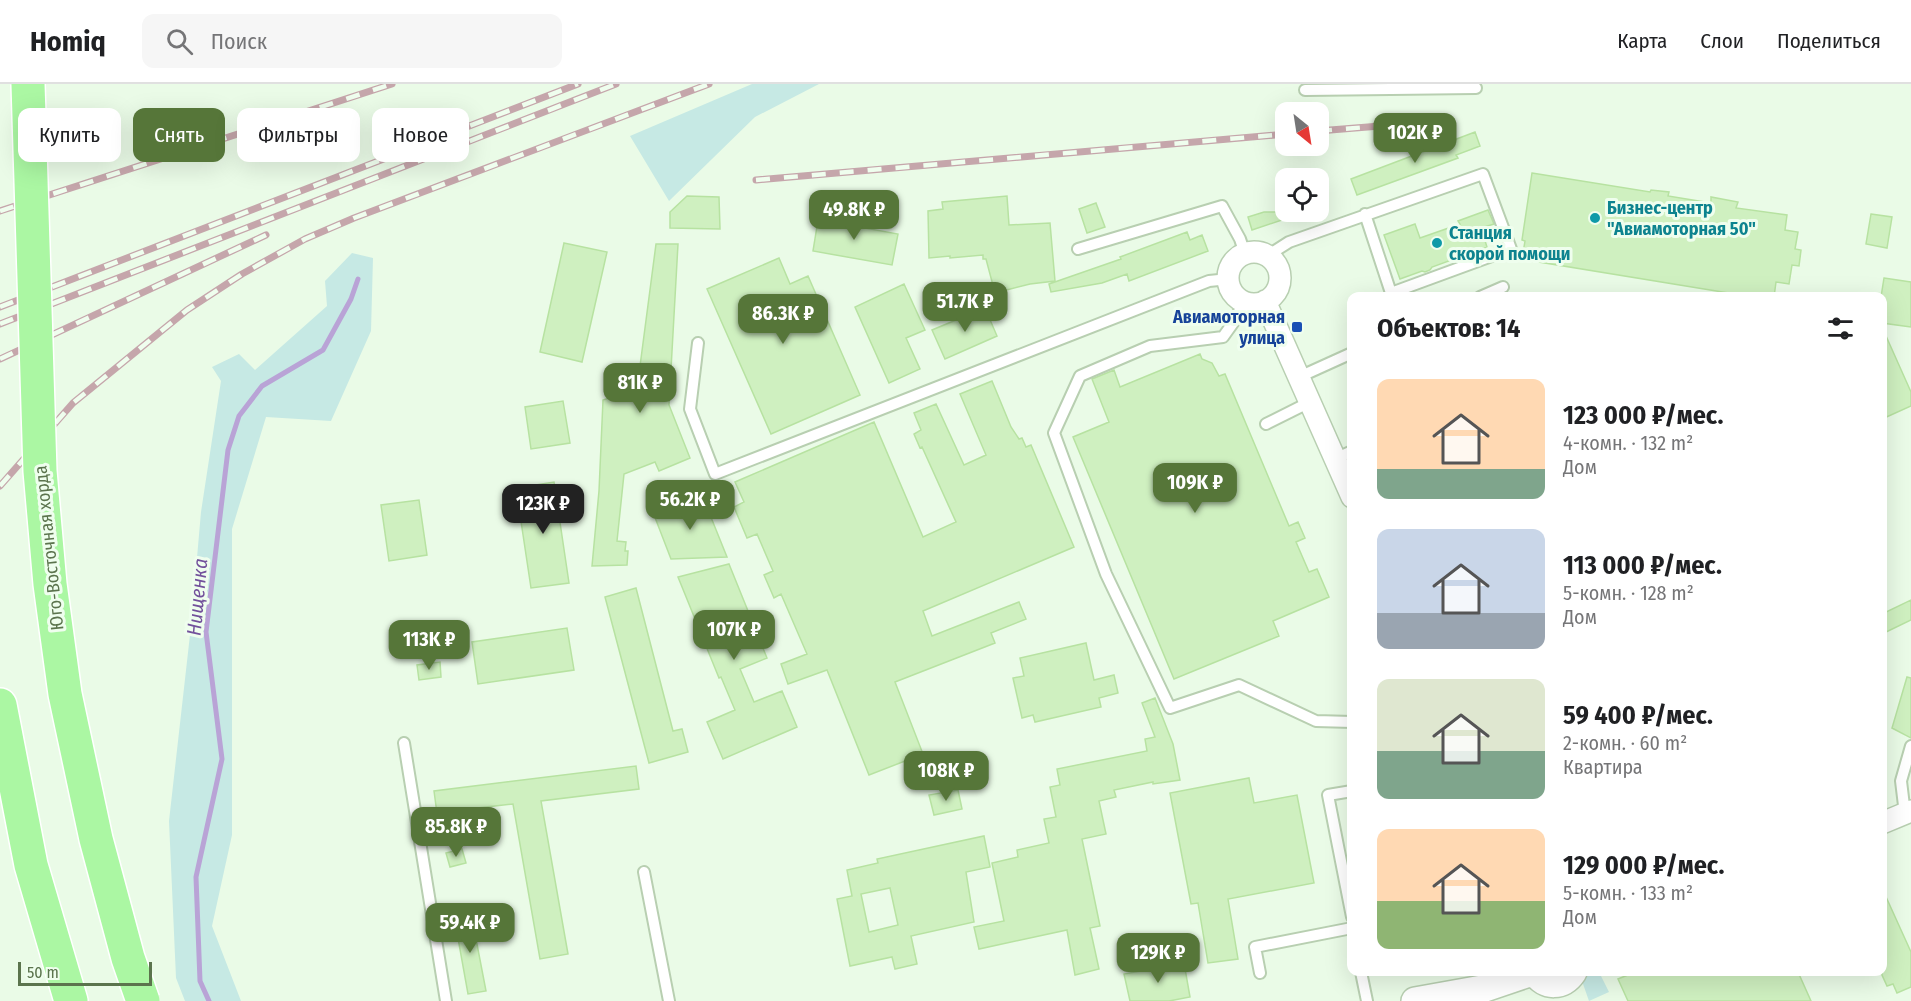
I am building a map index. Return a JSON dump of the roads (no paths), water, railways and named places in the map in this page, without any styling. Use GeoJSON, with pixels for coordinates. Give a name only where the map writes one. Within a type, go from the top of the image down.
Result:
{"type":"FeatureCollection","features":[{"type":"Feature","properties":{"kind":"main road","name":"Юго-Восточная хорда"},"geometry":{"type":"LineString","coordinates":[[28,84],[40,471],[50,584],[66,694],[96,839],[128,958],[143,1001]]}},
{"type":"Feature","properties":{"kind":"main road"},"geometry":{"type":"LineString","coordinates":[[0,705],[31,865],[71,1001]]}},
{"type":"Feature","properties":{"kind":"street"},"geometry":{"type":"LineString","coordinates":[[1256,253],[1267,256],[1278,268],[1280,283],[1272,297],[1265,301],[1251,304],[1244,302],[1233,293],[1228,279],[1231,267],[1239,257],[1245,254],[1256,253]]}},
{"type":"Feature","properties":{"kind":"street"},"geometry":{"type":"LineString","coordinates":[[1265,301],[1310,402],[1343,455],[1347,473]]}},
{"type":"Feature","properties":{"kind":"street"},"geometry":{"type":"LineString","coordinates":[[1887,821],[1908,812]]}},
{"type":"Feature","properties":{"kind":"street"},"geometry":{"type":"LineString","coordinates":[[1415,1001],[1482,989],[1522,976]]}},
{"type":"Feature","properties":{"kind":"street"},"geometry":{"type":"LineString","coordinates":[[1538,976],[1550,984],[1569,985]]}},
{"type":"Feature","properties":{"kind":"lane"},"geometry":{"type":"LineString","coordinates":[[1305,90],[1476,88]]}},
{"type":"Feature","properties":{"kind":"lane"},"geometry":{"type":"LineString","coordinates":[[1267,256],[1289,242],[1365,214],[1483,174],[1511,249],[1391,292],[1365,214]]}},
{"type":"Feature","properties":{"kind":"lane"},"geometry":{"type":"LineString","coordinates":[[1078,249],[1222,206],[1240,239],[1245,254]]}},
{"type":"Feature","properties":{"kind":"lane"},"geometry":{"type":"LineString","coordinates":[[698,343],[690,409],[716,474],[1209,281],[1228,279]]}},
{"type":"Feature","properties":{"kind":"lane"},"geometry":{"type":"LineString","coordinates":[[1492,292],[1503,287]]}},
{"type":"Feature","properties":{"kind":"lane"},"geometry":{"type":"LineString","coordinates":[[1244,302],[1223,337],[1150,346],[1080,376],[1054,433],[1106,574],[1170,708],[1239,685],[1316,721],[1347,722]]}},
{"type":"Feature","properties":{"kind":"lane"},"geometry":{"type":"LineString","coordinates":[[1299,377],[1347,355]]}},
{"type":"Feature","properties":{"kind":"lane"},"geometry":{"type":"LineString","coordinates":[[1266,423],[1310,402]]}},
{"type":"Feature","properties":{"kind":"lane"},"geometry":{"type":"LineString","coordinates":[[404,743],[446,1001]]}},
{"type":"Feature","properties":{"kind":"lane"},"geometry":{"type":"LineString","coordinates":[[1908,812],[1901,781],[1911,746]]}},
{"type":"Feature","properties":{"kind":"lane"},"geometry":{"type":"LineString","coordinates":[[1347,792],[1328,795],[1347,892]]}},
{"type":"Feature","properties":{"kind":"lane"},"geometry":{"type":"LineString","coordinates":[[644,872],[669,1001]]}},
{"type":"Feature","properties":{"kind":"lane"},"geometry":{"type":"LineString","coordinates":[[1260,973],[1255,947],[1347,929]]}},
{"type":"Feature","properties":{"kind":"lane"},"geometry":{"type":"LineString","coordinates":[[1362,976],[1367,1001]]}},
{"type":"Feature","properties":{"kind":"waterway","name":"Нищенка"},"geometry":{"type":"LineString","coordinates":[[209,1001],[200,981],[196,877],[222,759],[206,632],[228,450],[239,416],[262,386],[323,350],[351,299],[358,279]]}},
{"type":"Feature","properties":{"kind":"railway"},"geometry":{"type":"LineString","coordinates":[[0,211],[392,84]]}},
{"type":"Feature","properties":{"kind":"railway"},"geometry":{"type":"LineString","coordinates":[[0,307],[578,84]]}},
{"type":"Feature","properties":{"kind":"railway"},"geometry":{"type":"LineString","coordinates":[[0,324],[616,84]]}},
{"type":"Feature","properties":{"kind":"railway"},"geometry":{"type":"LineString","coordinates":[[0,486],[73,403],[187,310],[242,274],[305,239],[354,218],[709,84]]}},
{"type":"Feature","properties":{"kind":"railway"},"geometry":{"type":"LineString","coordinates":[[1329,130],[1380,126]]}},
{"type":"Feature","properties":{"kind":"railway"},"geometry":{"type":"LineString","coordinates":[[756,180],[1275,135]]}},
{"type":"Feature","properties":{"kind":"railway"},"geometry":{"type":"LineString","coordinates":[[0,359],[266,235]]}},
{"type":"Feature","properties":{"kind":"place","name":"Бизнес-центр \"Авиамоторная 50\""},"geometry":{"type":"Point","coordinates":[1595,218]}},
{"type":"Feature","properties":{"kind":"place","name":"Станция скорой помощи"},"geometry":{"type":"Point","coordinates":[1437,243]}},
{"type":"Feature","properties":{"kind":"place","name":"Авиамоторная улица"},"geometry":{"type":"Point","coordinates":[1297,327]}}]}
